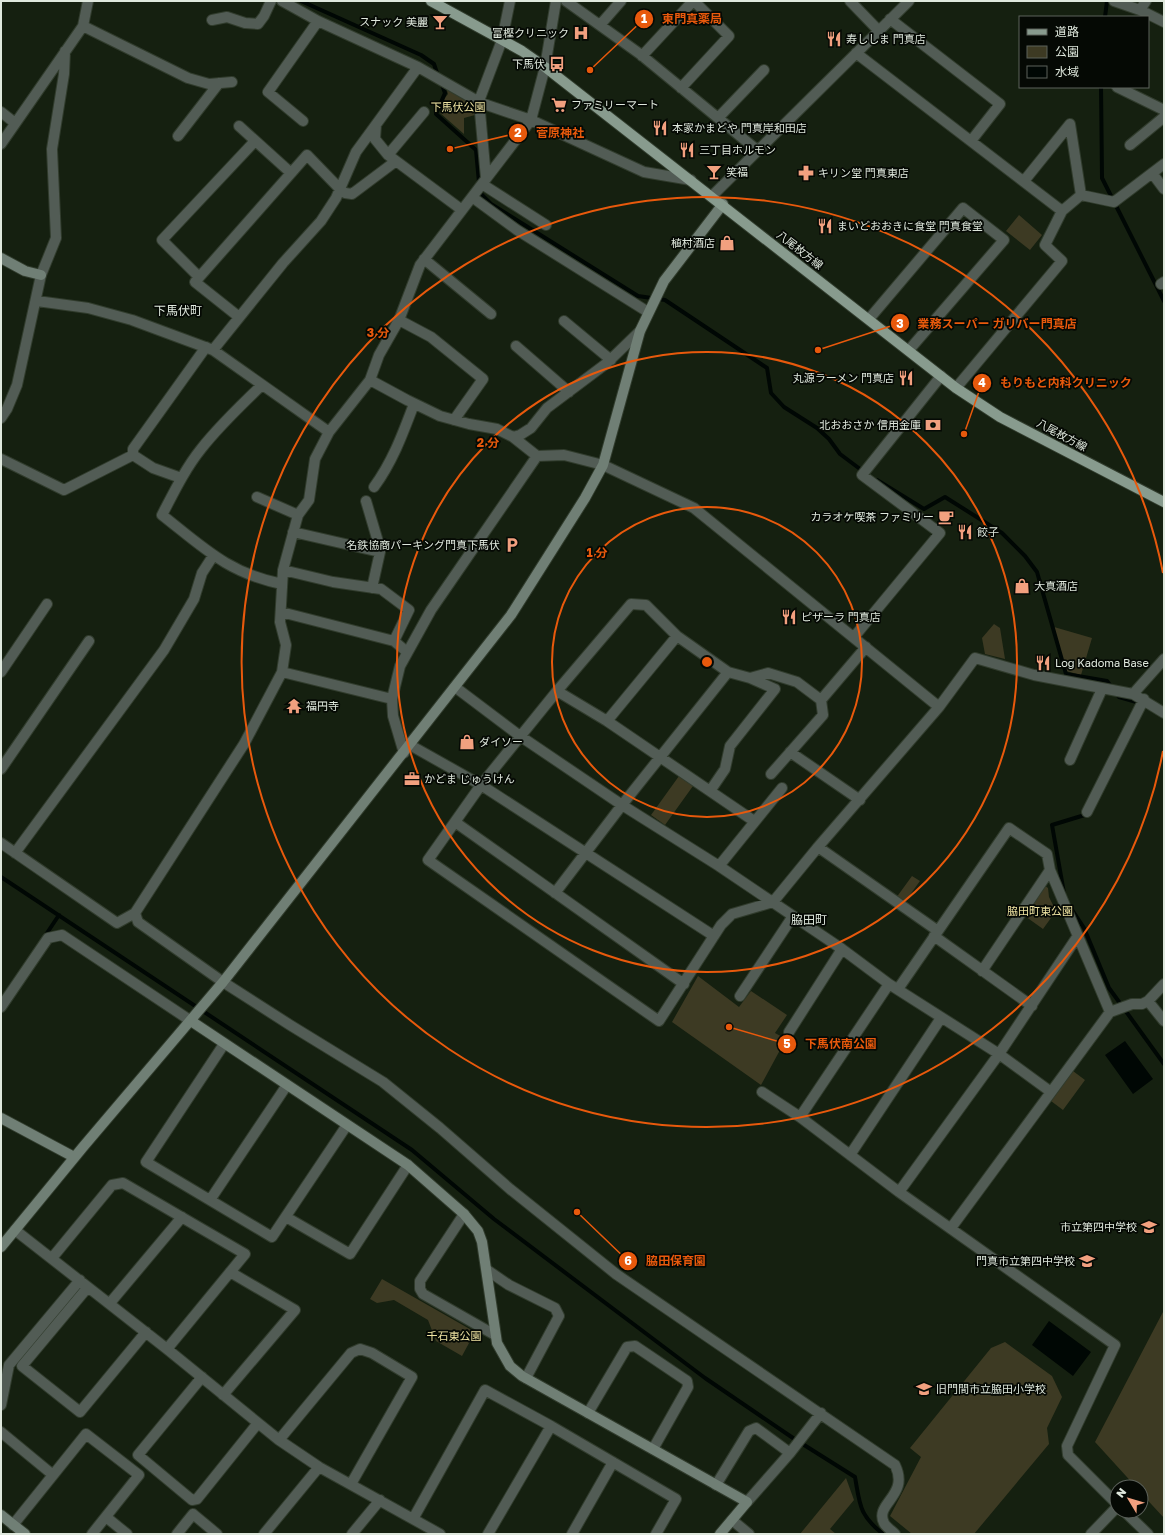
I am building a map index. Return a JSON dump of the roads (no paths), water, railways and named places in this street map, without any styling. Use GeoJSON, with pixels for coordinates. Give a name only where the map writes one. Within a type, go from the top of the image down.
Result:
{"type":"FeatureCollection","features":[{"type":"Feature","properties":{"kind":"main road","name":"八尾枚方線"},"geometry":{"type":"LineString","coordinates":[[431,1],[502,40],[545,66],[956,388],[1000,417],[1164,502]]}},
{"type":"Feature","properties":{"kind":"street"},"geometry":{"type":"LineString","coordinates":[[1,144],[83,26],[88,1]]}},
{"type":"Feature","properties":{"kind":"street"},"geometry":{"type":"LineString","coordinates":[[212,20],[227,16],[245,23],[258,24],[264,16],[271,1]]}},
{"type":"Feature","properties":{"kind":"street"},"geometry":{"type":"LineString","coordinates":[[282,1],[318,21],[418,68],[479,101],[531,120],[644,172],[691,180]]}},
{"type":"Feature","properties":{"kind":"street"},"geometry":{"type":"LineString","coordinates":[[484,181],[479,101],[502,40],[510,1]]}},
{"type":"Feature","properties":{"kind":"street"},"geometry":{"type":"LineString","coordinates":[[1,843],[117,923],[135,913],[244,744],[282,672],[286,645],[280,622],[283,570],[298,515],[309,500],[315,459],[329,432],[370,380],[379,355],[399,320],[420,265],[531,120],[545,66],[556,1]]}},
{"type":"Feature","properties":{"kind":"street"},"geometry":{"type":"LineString","coordinates":[[566,1],[642,56],[757,150]]}},
{"type":"Feature","properties":{"kind":"street"},"geometry":{"type":"LineString","coordinates":[[600,25],[622,1]]}},
{"type":"Feature","properties":{"kind":"street"},"geometry":{"type":"LineString","coordinates":[[642,56],[693,1],[729,36],[680,88]]}},
{"type":"Feature","properties":{"kind":"street"},"geometry":{"type":"LineString","coordinates":[[850,1],[879,31]]}},
{"type":"Feature","properties":{"kind":"street"},"geometry":{"type":"LineString","coordinates":[[712,196],[909,1]]}},
{"type":"Feature","properties":{"kind":"street"},"geometry":{"type":"LineString","coordinates":[[1114,1],[1164,22]]}},
{"type":"Feature","properties":{"kind":"street"},"geometry":{"type":"LineString","coordinates":[[1144,14],[1146,1]]}},
{"type":"Feature","properties":{"kind":"street"},"geometry":{"type":"LineString","coordinates":[[890,20],[1000,104],[971,141]]}},
{"type":"Feature","properties":{"kind":"street"},"geometry":{"type":"LineString","coordinates":[[303,121],[268,92],[318,21]]}},
{"type":"Feature","properties":{"kind":"street"},"geometry":{"type":"LineString","coordinates":[[83,26],[188,78],[209,84],[232,82]]}},
{"type":"Feature","properties":{"kind":"street"},"geometry":{"type":"LineString","coordinates":[[1,418],[7,409],[17,385],[37,301],[41,275],[56,238],[52,149],[64,74],[65,51]]}},
{"type":"Feature","properties":{"kind":"street"},"geometry":{"type":"LineString","coordinates":[[856,53],[1062,211]]}},
{"type":"Feature","properties":{"kind":"street"},"geometry":{"type":"LineString","coordinates":[[133,455],[133,449],[210,349],[321,221],[336,198],[356,152],[418,68]]}},
{"type":"Feature","properties":{"kind":"street"},"geometry":{"type":"LineString","coordinates":[[718,118],[764,70]]}},
{"type":"Feature","properties":{"kind":"street"},"geometry":{"type":"LineString","coordinates":[[178,136],[219,83]]}},
{"type":"Feature","properties":{"kind":"street"},"geometry":{"type":"LineString","coordinates":[[1119,88],[1163,110],[1130,145]]}},
{"type":"Feature","properties":{"kind":"street"},"geometry":{"type":"LineString","coordinates":[[1,112],[16,123]]}},
{"type":"Feature","properties":{"kind":"street"},"geometry":{"type":"LineString","coordinates":[[239,317],[195,282],[307,155],[345,193],[352,194],[392,158],[424,112]]}},
{"type":"Feature","properties":{"kind":"street"},"geometry":{"type":"LineString","coordinates":[[1024,181],[1070,124],[1081,196]]}},
{"type":"Feature","properties":{"kind":"street"},"geometry":{"type":"LineString","coordinates":[[376,125],[375,139],[392,158],[462,210]]}},
{"type":"Feature","properties":{"kind":"street"},"geometry":{"type":"LineString","coordinates":[[239,126],[291,173]]}},
{"type":"Feature","properties":{"kind":"street"},"geometry":{"type":"LineString","coordinates":[[199,277],[162,240],[255,140]]}},
{"type":"Feature","properties":{"kind":"street"},"geometry":{"type":"LineString","coordinates":[[956,388],[1062,261],[1045,246],[1062,211],[1081,196],[1114,202],[1164,164]]}},
{"type":"Feature","properties":{"kind":"street"},"geometry":{"type":"LineString","coordinates":[[1152,173],[1164,189]]}},
{"type":"Feature","properties":{"kind":"street"},"geometry":{"type":"LineString","coordinates":[[484,181],[546,226]]}},
{"type":"Feature","properties":{"kind":"street"},"geometry":{"type":"LineString","coordinates":[[472,197],[517,230],[648,312]]}},
{"type":"Feature","properties":{"kind":"street"},"geometry":{"type":"LineString","coordinates":[[1,1247],[74,1157],[223,982],[404,754],[511,615],[603,465],[640,331],[648,312],[664,281],[723,204]]}},
{"type":"Feature","properties":{"kind":"street"},"geometry":{"type":"LineString","coordinates":[[869,319],[963,208],[1004,240],[909,350]]}},
{"type":"Feature","properties":{"kind":"street"},"geometry":{"type":"LineString","coordinates":[[1,258],[25,271],[41,275]]}},
{"type":"Feature","properties":{"kind":"street"},"geometry":{"type":"LineString","coordinates":[[424,259],[491,314]]}},
{"type":"Feature","properties":{"kind":"street"},"geometry":{"type":"LineString","coordinates":[[37,301],[88,308],[132,320],[210,349],[329,432]]}},
{"type":"Feature","properties":{"kind":"street"},"geometry":{"type":"LineString","coordinates":[[399,320],[431,337],[483,379],[454,420]]}},
{"type":"Feature","properties":{"kind":"street"},"geometry":{"type":"LineString","coordinates":[[564,321],[611,360]]}},
{"type":"Feature","properties":{"kind":"street"},"geometry":{"type":"LineString","coordinates":[[513,437],[531,428],[547,408],[611,360],[640,331]]}},
{"type":"Feature","properties":{"kind":"street"},"geometry":{"type":"LineString","coordinates":[[516,346],[569,392]]}},
{"type":"Feature","properties":{"kind":"street"},"geometry":{"type":"LineString","coordinates":[[854,637],[940,533],[862,475],[941,376]]}},
{"type":"Feature","properties":{"kind":"street"},"geometry":{"type":"LineString","coordinates":[[370,380],[414,404],[440,416],[497,429],[513,437],[537,456],[564,455],[603,465],[694,508],[939,707]]}},
{"type":"Feature","properties":{"kind":"street"},"geometry":{"type":"LineString","coordinates":[[262,385],[201,449],[181,478],[162,515],[213,556],[236,570],[262,580],[282,584]]}},
{"type":"Feature","properties":{"kind":"street"},"geometry":{"type":"LineString","coordinates":[[374,487],[386,471],[395,453],[414,404]]}},
{"type":"Feature","properties":{"kind":"street"},"geometry":{"type":"LineString","coordinates":[[1,459],[64,490],[133,455]]}},
{"type":"Feature","properties":{"kind":"street"},"geometry":{"type":"LineString","coordinates":[[133,455],[153,468],[181,478]]}},
{"type":"Feature","properties":{"kind":"street"},"geometry":{"type":"LineString","coordinates":[[404,754],[393,716],[392,699],[400,666],[431,610],[537,456]]}},
{"type":"Feature","properties":{"kind":"street"},"geometry":{"type":"LineString","coordinates":[[257,497],[298,515]]}},
{"type":"Feature","properties":{"kind":"street"},"geometry":{"type":"LineString","coordinates":[[366,501],[380,552],[372,588]]}},
{"type":"Feature","properties":{"kind":"street"},"geometry":{"type":"LineString","coordinates":[[293,532],[380,552]]}},
{"type":"Feature","properties":{"kind":"street"},"geometry":{"type":"LineString","coordinates":[[16,853],[164,650],[194,599],[202,573],[213,556]]}},
{"type":"Feature","properties":{"kind":"street"},"geometry":{"type":"LineString","coordinates":[[283,570],[333,582],[381,589],[409,610],[394,641]]}},
{"type":"Feature","properties":{"kind":"street"},"geometry":{"type":"LineString","coordinates":[[1,672],[47,604]]}},
{"type":"Feature","properties":{"kind":"street"},"geometry":{"type":"LineString","coordinates":[[710,791],[725,769],[730,746],[775,689],[750,678],[728,672],[677,636],[646,605],[631,604],[557,691],[481,785],[428,860],[659,1021],[721,925],[732,914],[773,902],[939,707],[975,658],[1034,675],[1133,694],[1144,699],[1164,713]]}},
{"type":"Feature","properties":{"kind":"street"},"geometry":{"type":"LineString","coordinates":[[281,612],[394,641],[407,652]]}},
{"type":"Feature","properties":{"kind":"street"},"geometry":{"type":"LineString","coordinates":[[607,721],[677,636]]}},
{"type":"Feature","properties":{"kind":"street"},"geometry":{"type":"LineString","coordinates":[[1,769],[89,641]]}},
{"type":"Feature","properties":{"kind":"street"},"geometry":{"type":"LineString","coordinates":[[821,700],[866,647]]}},
{"type":"Feature","properties":{"kind":"street"},"geometry":{"type":"LineString","coordinates":[[1133,694],[1164,659]]}},
{"type":"Feature","properties":{"kind":"street"},"geometry":{"type":"LineString","coordinates":[[282,672],[392,699]]}},
{"type":"Feature","properties":{"kind":"street"},"geometry":{"type":"LineString","coordinates":[[556,893],[622,805],[728,672]]}},
{"type":"Feature","properties":{"kind":"street"},"geometry":{"type":"LineString","coordinates":[[750,678],[768,673],[797,682],[821,700],[823,715],[771,774]]}},
{"type":"Feature","properties":{"kind":"street"},"geometry":{"type":"LineString","coordinates":[[455,687],[520,736],[622,805],[773,902],[941,1018],[999,1054],[1051,1092]]}},
{"type":"Feature","properties":{"kind":"street"},"geometry":{"type":"LineString","coordinates":[[1070,760],[1102,689]]}},
{"type":"Feature","properties":{"kind":"street"},"geometry":{"type":"LineString","coordinates":[[557,691],[607,721],[754,821]]}},
{"type":"Feature","properties":{"kind":"street"},"geometry":{"type":"LineString","coordinates":[[1087,812],[1144,699]]}},
{"type":"Feature","properties":{"kind":"street"},"geometry":{"type":"LineString","coordinates":[[410,745],[481,785],[714,936]]}},
{"type":"Feature","properties":{"kind":"street"},"geometry":{"type":"LineString","coordinates":[[790,752],[860,800]]}},
{"type":"Feature","properties":{"kind":"street"},"geometry":{"type":"LineString","coordinates":[[719,866],[782,788]]}},
{"type":"Feature","properties":{"kind":"street"},"geometry":{"type":"LineString","coordinates":[[455,822],[684,984]]}},
{"type":"Feature","properties":{"kind":"street"},"geometry":{"type":"LineString","coordinates":[[800,1117],[894,986],[936,934],[1009,828],[1048,854],[1050,870],[1077,937],[1113,1011]]}},
{"type":"Feature","properties":{"kind":"street"},"geometry":{"type":"LineString","coordinates":[[818,848],[936,934],[982,971],[1032,1006]]}},
{"type":"Feature","properties":{"kind":"street"},"geometry":{"type":"LineString","coordinates":[[982,971],[1050,870]]}},
{"type":"Feature","properties":{"kind":"street"},"geometry":{"type":"LineString","coordinates":[[135,913],[138,922],[223,982],[383,1082],[440,1128],[510,1189],[616,1274],[895,1465],[900,1475],[899,1488],[884,1509],[882,1516],[884,1524],[896,1534]]}},
{"type":"Feature","properties":{"kind":"street"},"geometry":{"type":"LineString","coordinates":[[740,996],[793,916]]}},
{"type":"Feature","properties":{"kind":"street"},"geometry":{"type":"LineString","coordinates":[[1,1007],[48,938],[62,936],[191,1021],[408,1165],[464,1214],[478,1231],[482,1242],[495,1335],[502,1354],[510,1366],[526,1378],[747,1502]]}},
{"type":"Feature","properties":{"kind":"street"},"geometry":{"type":"LineString","coordinates":[[899,1192],[999,1054],[1077,937]]}},
{"type":"Feature","properties":{"kind":"street"},"geometry":{"type":"LineString","coordinates":[[789,1032],[842,949]]}},
{"type":"Feature","properties":{"kind":"street"},"geometry":{"type":"LineString","coordinates":[[951,1228],[1051,1092],[1113,1011],[1132,1004],[1142,1004],[1148,1001],[1164,984]]}},
{"type":"Feature","properties":{"kind":"street"},"geometry":{"type":"LineString","coordinates":[[1148,1001],[1164,1021]]}},
{"type":"Feature","properties":{"kind":"street"},"geometry":{"type":"LineString","coordinates":[[850,1155],[941,1018]]}},
{"type":"Feature","properties":{"kind":"street"},"geometry":{"type":"LineString","coordinates":[[224,1044],[146,1162],[272,1237],[347,1125]]}},
{"type":"Feature","properties":{"kind":"street"},"geometry":{"type":"LineString","coordinates":[[210,1200],[287,1085]]}},
{"type":"Feature","properties":{"kind":"street"},"geometry":{"type":"LineString","coordinates":[[762,1092],[800,1117],[899,1192],[1115,1345],[1067,1446],[1068,1455],[1109,1497]]}},
{"type":"Feature","properties":{"kind":"street"},"geometry":{"type":"LineString","coordinates":[[1,1118],[74,1157]]}},
{"type":"Feature","properties":{"kind":"street"},"geometry":{"type":"LineString","coordinates":[[286,1217],[350,1254],[408,1165]]}},
{"type":"Feature","properties":{"kind":"street"},"geometry":{"type":"LineString","coordinates":[[52,1258],[112,1185],[123,1182],[245,1254],[166,1348]]}},
{"type":"Feature","properties":{"kind":"street"},"geometry":{"type":"LineString","coordinates":[[464,1214],[420,1280],[420,1289],[423,1294],[495,1335]]}},
{"type":"Feature","properties":{"kind":"street"},"geometry":{"type":"LineString","coordinates":[[110,1303],[182,1217]]}},
{"type":"Feature","properties":{"kind":"street"},"geometry":{"type":"LineString","coordinates":[[15,1230],[110,1303],[279,1440],[319,1467],[440,1534]]}},
{"type":"Feature","properties":{"kind":"street"},"geometry":{"type":"LineString","coordinates":[[487,1270],[509,1285],[555,1308],[559,1316],[526,1378]]}},
{"type":"Feature","properties":{"kind":"street"},"geometry":{"type":"LineString","coordinates":[[223,1395],[295,1310],[230,1272]]}},
{"type":"Feature","properties":{"kind":"street"},"geometry":{"type":"LineString","coordinates":[[1,1405],[9,1365],[80,1280]]}},
{"type":"Feature","properties":{"kind":"street"},"geometry":{"type":"LineString","coordinates":[[88,1287],[22,1366],[80,1412],[146,1332]]}},
{"type":"Feature","properties":{"kind":"street"},"geometry":{"type":"LineString","coordinates":[[588,1413],[627,1348],[635,1346],[687,1381],[688,1387],[653,1449]]}},
{"type":"Feature","properties":{"kind":"street"},"geometry":{"type":"LineString","coordinates":[[279,1440],[351,1353],[360,1350],[372,1353],[406,1373],[412,1377],[351,1484]]}},
{"type":"Feature","properties":{"kind":"street"},"geometry":{"type":"LineString","coordinates":[[202,1377],[138,1455],[192,1500],[197,1499],[258,1423]]}},
{"type":"Feature","properties":{"kind":"street"},"geometry":{"type":"LineString","coordinates":[[413,1519],[485,1390],[551,1426],[676,1499],[656,1534]]}},
{"type":"Feature","properties":{"kind":"street"},"geometry":{"type":"LineString","coordinates":[[720,1534],[790,1453],[821,1413]]}},
{"type":"Feature","properties":{"kind":"street"},"geometry":{"type":"LineString","coordinates":[[488,1534],[551,1426]]}},
{"type":"Feature","properties":{"kind":"street"},"geometry":{"type":"LineString","coordinates":[[716,1485],[749,1431],[756,1428],[790,1453]]}},
{"type":"Feature","properties":{"kind":"street"},"geometry":{"type":"LineString","coordinates":[[1,1432],[53,1475]]}},
{"type":"Feature","properties":{"kind":"street"},"geometry":{"type":"LineString","coordinates":[[13,1524],[86,1434],[139,1475],[92,1534]]}},
{"type":"Feature","properties":{"kind":"street"},"geometry":{"type":"LineString","coordinates":[[572,1534],[613,1462]]}},
{"type":"Feature","properties":{"kind":"street"},"geometry":{"type":"LineString","coordinates":[[264,1534],[319,1467]]}},
{"type":"Feature","properties":{"kind":"street"},"geometry":{"type":"LineString","coordinates":[[352,1534],[380,1500]]}},
{"type":"Feature","properties":{"kind":"street"},"geometry":{"type":"LineString","coordinates":[[177,1534],[193,1514],[217,1534]]}},
{"type":"Feature","properties":{"kind":"street"},"geometry":{"type":"LineString","coordinates":[[1091,1534],[1109,1514]]}},
{"type":"Feature","properties":{"kind":"street"},"geometry":{"type":"LineString","coordinates":[[1,1515],[25,1534]]}},
{"type":"Feature","properties":{"kind":"street"},"geometry":{"type":"LineString","coordinates":[[106,1517],[127,1534]]}},
{"type":"Feature","properties":{"kind":"street"},"geometry":{"type":"LineString","coordinates":[[1132,1519],[1148,1534]]}},
{"type":"Feature","properties":{"kind":"street"},"geometry":{"type":"LineString","coordinates":[[732,1520],[750,1534]]}},
{"type":"Feature","properties":{"kind":"water"},"geometry":{"type":"Polygon","coordinates":[[[1125,1041],[1153,1079],[1133,1094],[1105,1055],[1125,1041]]]}},
{"type":"Feature","properties":{"kind":"water"},"geometry":{"type":"Polygon","coordinates":[[[1049,1321],[1091,1352],[1073,1376],[1032,1345],[1049,1321]]]}},
{"type":"Feature","properties":{"kind":"waterway"},"geometry":{"type":"LineString","coordinates":[[301,1],[421,55],[434,64],[438,76]]}},
{"type":"Feature","properties":{"kind":"waterway"},"geometry":{"type":"LineString","coordinates":[[1105,16],[1107,1]]}},
{"type":"Feature","properties":{"kind":"waterway"},"geometry":{"type":"LineString","coordinates":[[441,82],[445,93],[436,114],[476,150],[480,193],[491,204],[638,296],[665,300],[767,368],[771,393],[784,407],[817,428],[829,439],[840,454],[864,472]]}},
{"type":"Feature","properties":{"kind":"waterway"},"geometry":{"type":"LineString","coordinates":[[1101,88],[1102,178],[1164,301]]}},
{"type":"Feature","properties":{"kind":"waterway"},"geometry":{"type":"LineString","coordinates":[[877,480],[924,509],[945,497],[1002,533],[1025,556],[1037,572],[1066,674],[1107,681],[1119,697],[1140,703]]}},
{"type":"Feature","properties":{"kind":"waterway"},"geometry":{"type":"LineString","coordinates":[[1064,893],[1052,825],[1088,814]]}},
{"type":"Feature","properties":{"kind":"waterway"},"geometry":{"type":"LineString","coordinates":[[1,877],[412,1150],[494,1219],[705,1378],[793,1438],[855,1477],[862,1509],[869,1521],[883,1534]]}},
{"type":"Feature","properties":{"kind":"waterway"},"geometry":{"type":"LineString","coordinates":[[1069,905],[1084,928],[1109,988],[1164,1064]]}},
{"type":"Feature","properties":{"kind":"waterway"},"geometry":{"type":"LineString","coordinates":[[45,936],[59,915]]}},
{"type":"Feature","properties":{"kind":"place","name":"スナック 美麗"},"geometry":{"type":"Point","coordinates":[440,22]}},
{"type":"Feature","properties":{"kind":"place","name":"富樫クリニック"},"geometry":{"type":"Point","coordinates":[581,33]}},
{"type":"Feature","properties":{"kind":"place","name":"寿ししま 門真店"},"geometry":{"type":"Point","coordinates":[834,39]}},
{"type":"Feature","properties":{"kind":"place","name":"下馬伏"},"geometry":{"type":"Point","coordinates":[557,64]}},
{"type":"Feature","properties":{"kind":"place","name":"東門真薬局"},"geometry":{"type":"Point","coordinates":[590,70]}},
{"type":"Feature","properties":{"kind":"place","name":"ファミリーマート"},"geometry":{"type":"Point","coordinates":[559,105]}},
{"type":"Feature","properties":{"kind":"place","name":"本家かまどや 門真岸和田店"},"geometry":{"type":"Point","coordinates":[660,128]}},
{"type":"Feature","properties":{"kind":"place","name":"菅原神社"},"geometry":{"type":"Point","coordinates":[450,149]}},
{"type":"Feature","properties":{"kind":"place","name":"三丁目ホルモン"},"geometry":{"type":"Point","coordinates":[687,150]}},
{"type":"Feature","properties":{"kind":"place","name":"笑福"},"geometry":{"type":"Point","coordinates":[714,172]}},
{"type":"Feature","properties":{"kind":"place","name":"キリン堂 門真東店"},"geometry":{"type":"Point","coordinates":[806,173]}},
{"type":"Feature","properties":{"kind":"place","name":"まいどおおきに食堂 門真食堂"},"geometry":{"type":"Point","coordinates":[825,226]}},
{"type":"Feature","properties":{"kind":"place","name":"植村酒店"},"geometry":{"type":"Point","coordinates":[727,243]}},
{"type":"Feature","properties":{"kind":"place","name":"業務スーパー ガリバー門真店"},"geometry":{"type":"Point","coordinates":[818,350]}},
{"type":"Feature","properties":{"kind":"place","name":"丸源ラーメン 門真店"},"geometry":{"type":"Point","coordinates":[906,378]}},
{"type":"Feature","properties":{"kind":"place","name":"北おおさか 信用金庫"},"geometry":{"type":"Point","coordinates":[933,425]}},
{"type":"Feature","properties":{"kind":"place","name":"もりもと内科クリニック"},"geometry":{"type":"Point","coordinates":[964,434]}},
{"type":"Feature","properties":{"kind":"place","name":"カラオケ喫茶 ファミリー"},"geometry":{"type":"Point","coordinates":[946,517]}},
{"type":"Feature","properties":{"kind":"place","name":"餃子"},"geometry":{"type":"Point","coordinates":[965,532]}},
{"type":"Feature","properties":{"kind":"place","name":"名鉄協商パーキング門真下馬伏"},"geometry":{"type":"Point","coordinates":[512,545]}},
{"type":"Feature","properties":{"kind":"place","name":"大真酒店"},"geometry":{"type":"Point","coordinates":[1022,586]}},
{"type":"Feature","properties":{"kind":"place","name":"ピザーラ 門真店"},"geometry":{"type":"Point","coordinates":[789,617]}},
{"type":"Feature","properties":{"kind":"place","name":"Log Kadoma Base"},"geometry":{"type":"Point","coordinates":[1043,663]}},
{"type":"Feature","properties":{"kind":"place","name":"福円寺"},"geometry":{"type":"Point","coordinates":[294,706]}},
{"type":"Feature","properties":{"kind":"place","name":"ダイソー"},"geometry":{"type":"Point","coordinates":[467,742]}},
{"type":"Feature","properties":{"kind":"place","name":"かどま じゅうけん"},"geometry":{"type":"Point","coordinates":[412,779]}},
{"type":"Feature","properties":{"kind":"place","name":"下馬伏南公園"},"geometry":{"type":"Point","coordinates":[729,1027]}},
{"type":"Feature","properties":{"kind":"place","name":"脇田保育園"},"geometry":{"type":"Point","coordinates":[577,1212]}},
{"type":"Feature","properties":{"kind":"place","name":"市立第四中学校"},"geometry":{"type":"Point","coordinates":[1149,1227]}},
{"type":"Feature","properties":{"kind":"place","name":"門真市立第四中学校"},"geometry":{"type":"Point","coordinates":[1087,1261]}},
{"type":"Feature","properties":{"kind":"place","name":"旧門間市立脇田小学校"},"geometry":{"type":"Point","coordinates":[924,1389]}},
{"type":"Feature","properties":{"kind":"district","name":"下馬伏町"},"geometry":{"type":"Point","coordinates":[178,311]}},
{"type":"Feature","properties":{"kind":"district","name":"脇田町"},"geometry":{"type":"Point","coordinates":[809,920]}},
{"type":"Feature","properties":{"kind":"park label","name":"下馬伏公園"},"geometry":{"type":"Point","coordinates":[458,107]}},
{"type":"Feature","properties":{"kind":"park label","name":"脇田町東公園"},"geometry":{"type":"Point","coordinates":[1040,911]}},
{"type":"Feature","properties":{"kind":"park label","name":"千石東公園"},"geometry":{"type":"Point","coordinates":[454,1336]}}]}
